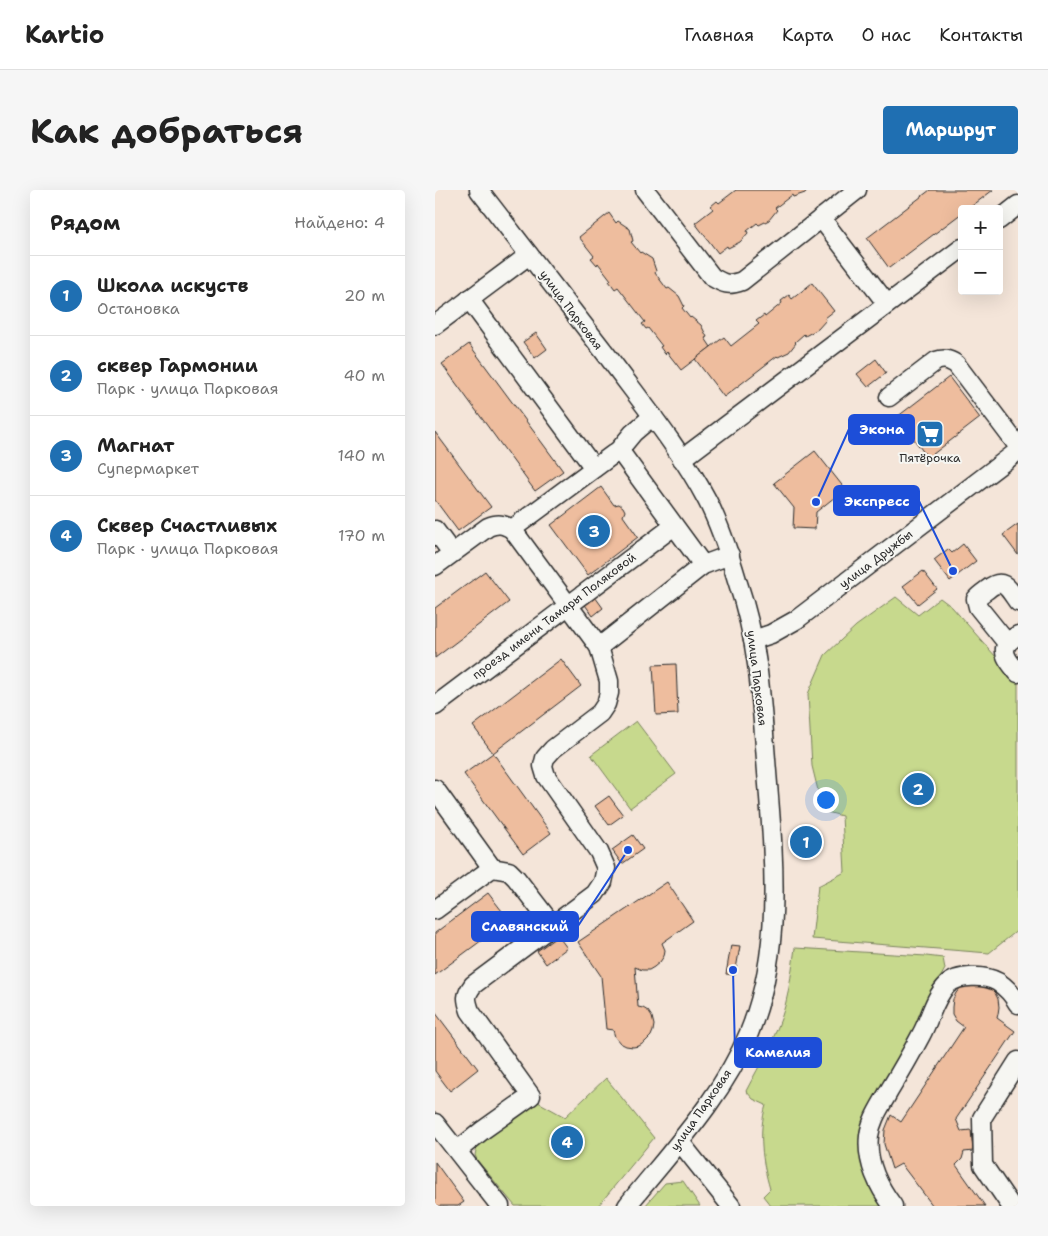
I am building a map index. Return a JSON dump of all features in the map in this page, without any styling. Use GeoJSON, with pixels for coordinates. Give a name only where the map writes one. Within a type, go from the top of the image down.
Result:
{"type":"FeatureCollection","features":[{"type":"Feature","properties":{"kind":"street","name":"улица Парковая"},"geometry":{"type":"LineString","coordinates":[[479,190],[653,416],[709,503],[730,555],[745,603],[760,686],[772,848],[773,905],[769,962],[764,986],[757,1011],[741,1049],[726,1076],[680,1142],[627,1206]]}},
{"type":"Feature","properties":{"kind":"street"},"geometry":{"type":"LineString","coordinates":[[645,190],[711,277],[722,283],[731,284],[742,280],[857,190]]}},
{"type":"Feature","properties":{"kind":"street"},"geometry":{"type":"LineString","coordinates":[[1003,217],[1018,206]]}},
{"type":"Feature","properties":{"kind":"street"},"geometry":{"type":"LineString","coordinates":[[821,218],[887,304]]}},
{"type":"Feature","properties":{"kind":"street"},"geometry":{"type":"LineString","coordinates":[[682,459],[959,250]]}},
{"type":"Feature","properties":{"kind":"street"},"geometry":{"type":"LineString","coordinates":[[435,325],[529,255]]}},
{"type":"Feature","properties":{"kind":"street"},"geometry":{"type":"LineString","coordinates":[[469,299],[594,468]]}},
{"type":"Feature","properties":{"kind":"street"},"geometry":{"type":"LineString","coordinates":[[889,397],[936,361],[942,359],[949,360],[956,364],[1016,455]]}},
{"type":"Feature","properties":{"kind":"street"},"geometry":{"type":"LineString","coordinates":[[512,529],[619,450],[633,433],[653,416]]}},
{"type":"Feature","properties":{"kind":"street"},"geometry":{"type":"LineString","coordinates":[[619,450],[703,565]]}},
{"type":"Feature","properties":{"kind":"street","name":"улица Дружбы"},"geometry":{"type":"LineString","coordinates":[[753,640],[771,634],[796,620],[1016,455]]}},
{"type":"Feature","properties":{"kind":"street"},"geometry":{"type":"LineString","coordinates":[[435,566],[488,527],[495,524],[504,524],[512,529],[599,647],[609,681],[609,693],[606,704],[600,713],[553,749],[545,758],[543,766],[546,776],[599,852],[606,868],[603,882],[595,894],[473,985],[467,992],[470,1011],[531,1096],[463,1146],[454,1147]]}},
{"type":"Feature","properties":{"kind":"street","name":"проезд имени Тамары Поляковой"},"geometry":{"type":"LineString","coordinates":[[435,706],[674,526]]}},
{"type":"Feature","properties":{"kind":"street"},"geometry":{"type":"LineString","coordinates":[[435,530],[452,553]]}},
{"type":"Feature","properties":{"kind":"street"},"geometry":{"type":"LineString","coordinates":[[599,647],[703,565],[730,555]]}},
{"type":"Feature","properties":{"kind":"street"},"geometry":{"type":"LineString","coordinates":[[1018,602],[1001,583],[993,584],[976,599],[979,607],[1013,639],[1005,653],[1007,659],[1018,673]]}},
{"type":"Feature","properties":{"kind":"street"},"geometry":{"type":"LineString","coordinates":[[435,789],[492,868],[509,871],[517,878],[553,926]]}},
{"type":"Feature","properties":{"kind":"street"},"geometry":{"type":"LineString","coordinates":[[435,910],[492,868]]}},
{"type":"Feature","properties":{"kind":"street"},"geometry":{"type":"LineString","coordinates":[[893,1206],[885,1196],[874,1175],[869,1158],[869,1136],[874,1117],[923,1033],[939,995],[948,983],[961,978],[979,977],[997,981],[1012,994],[1018,1004]]}},
{"type":"Feature","properties":{"kind":"street"},"geometry":{"type":"LineString","coordinates":[[1011,1206],[983,1165],[982,1118],[1018,1061]]}},
{"type":"Feature","properties":{"kind":"street"},"geometry":{"type":"LineString","coordinates":[[435,1123],[500,1206]]}},
{"type":"Feature","properties":{"kind":"street"},"geometry":{"type":"LineString","coordinates":[[680,1142],[731,1206]]}},
{"type":"Feature","properties":{"kind":"green space"},"geometry":{"type":"Polygon","coordinates":[[[896,597],[918,615],[940,598],[952,607],[1018,682],[1018,930],[989,953],[812,939],[818,886],[845,872],[842,816],[823,811],[812,766],[808,694],[825,655],[856,626],[896,597]]]}},
{"type":"Feature","properties":{"kind":"green space"},"geometry":{"type":"Polygon","coordinates":[[[636,721],[676,774],[630,808],[591,755],[636,721]]]}},
{"type":"Feature","properties":{"kind":"green space"},"geometry":{"type":"Polygon","coordinates":[[[795,948],[943,958],[945,969],[911,1038],[869,1109],[885,1206],[771,1206],[763,1196],[770,1189],[762,1147],[762,1126],[766,1105],[753,1099],[746,1091],[768,1050],[782,1017],[795,948]]]}},
{"type":"Feature","properties":{"kind":"green space"},"geometry":{"type":"Polygon","coordinates":[[[606,1078],[654,1138],[598,1206],[515,1206],[477,1160],[475,1155],[477,1146],[538,1102],[565,1117],[606,1078]]]}},
{"type":"Feature","properties":{"kind":"green space"},"geometry":{"type":"Polygon","coordinates":[[[683,1181],[700,1206],[645,1206],[665,1183],[683,1181]]]}},
{"type":"Feature","properties":{"kind":"building"},"geometry":{"type":"Polygon","coordinates":[[[736,190],[807,190],[805,193],[793,197],[792,195],[775,208],[777,210],[769,220],[759,225],[757,223],[747,231],[748,233],[740,242],[728,248],[727,246],[718,253],[695,223],[713,209],[711,206],[717,201],[719,203],[736,190]]]}},
{"type":"Feature","properties":{"kind":"building"},"geometry":{"type":"Polygon","coordinates":[[[930,190],[993,190],[973,205],[958,205],[958,216],[889,268],[867,238],[930,190]]]}},
{"type":"Feature","properties":{"kind":"building"},"geometry":{"type":"Polygon","coordinates":[[[609,213],[616,223],[618,221],[630,229],[633,241],[631,242],[640,253],[652,259],[655,273],[667,289],[669,288],[679,296],[684,306],[682,308],[690,318],[701,325],[707,337],[705,338],[711,347],[681,370],[667,352],[665,354],[660,347],[662,346],[648,328],[646,329],[642,324],[645,322],[618,287],[615,289],[609,281],[611,280],[598,263],[597,265],[591,258],[594,256],[579,237],[609,213]]]}},
{"type":"Feature","properties":{"kind":"building"},"geometry":{"type":"Polygon","coordinates":[[[812,283],[834,311],[825,318],[826,320],[818,329],[805,336],[804,334],[795,342],[789,352],[777,356],[724,397],[695,359],[724,337],[731,346],[759,324],[756,321],[764,315],[765,317],[782,303],[781,301],[789,295],[792,299],[812,283]]]}},
{"type":"Feature","properties":{"kind":"building"},"geometry":{"type":"Polygon","coordinates":[[[536,333],[547,349],[535,358],[523,342],[536,333]]]}},
{"type":"Feature","properties":{"kind":"building"},"geometry":{"type":"Polygon","coordinates":[[[469,344],[563,471],[535,491],[442,364],[469,344]]]}},
{"type":"Feature","properties":{"kind":"building"},"geometry":{"type":"Polygon","coordinates":[[[876,359],[886,373],[868,387],[857,374],[876,359]]]}},
{"type":"Feature","properties":{"kind":"building"},"geometry":{"type":"Polygon","coordinates":[[[949,377],[980,418],[928,458],[897,417],[949,377]]]}},
{"type":"Feature","properties":{"kind":"building"},"geometry":{"type":"Polygon","coordinates":[[[435,432],[491,507],[458,531],[435,500],[435,432]]]}},
{"type":"Feature","properties":{"kind":"building"},"geometry":{"type":"Polygon","coordinates":[[[815,451],[845,489],[816,512],[815,529],[793,528],[794,508],[774,483],[815,451]]]}},
{"type":"Feature","properties":{"kind":"building"},"geometry":{"type":"Polygon","coordinates":[[[601,487],[614,505],[619,504],[623,507],[625,511],[623,516],[638,537],[588,575],[551,525],[601,487]]]}},
{"type":"Feature","properties":{"kind":"building"},"geometry":{"type":"Polygon","coordinates":[[[1018,524],[1018,555],[1003,535],[1018,524]]]}},
{"type":"Feature","properties":{"kind":"building"},"geometry":{"type":"Polygon","coordinates":[[[963,544],[976,561],[950,581],[934,560],[948,549],[952,553],[963,544]]]}},
{"type":"Feature","properties":{"kind":"building"},"geometry":{"type":"Polygon","coordinates":[[[485,571],[509,602],[435,658],[435,608],[485,571]]]}},
{"type":"Feature","properties":{"kind":"building"},"geometry":{"type":"Polygon","coordinates":[[[923,571],[937,589],[918,604],[903,586],[923,571]]]}},
{"type":"Feature","properties":{"kind":"building"},"geometry":{"type":"Polygon","coordinates":[[[593,594],[603,608],[593,616],[583,602],[593,594]]]}},
{"type":"Feature","properties":{"kind":"building"},"geometry":{"type":"Polygon","coordinates":[[[561,659],[581,686],[493,753],[473,726],[561,659]]]}},
{"type":"Feature","properties":{"kind":"building"},"geometry":{"type":"Polygon","coordinates":[[[676,664],[678,714],[656,715],[653,665],[676,664]]]}},
{"type":"Feature","properties":{"kind":"building"},"geometry":{"type":"Polygon","coordinates":[[[493,753],[551,833],[523,854],[464,774],[493,753]]]}},
{"type":"Feature","properties":{"kind":"building"},"geometry":{"type":"Polygon","coordinates":[[[609,796],[623,815],[609,825],[595,806],[609,796]]]}},
{"type":"Feature","properties":{"kind":"building"},"geometry":{"type":"Polygon","coordinates":[[[801,829],[809,829],[810,854],[802,854],[801,829]]]}},
{"type":"Feature","properties":{"kind":"building"},"geometry":{"type":"Polygon","coordinates":[[[633,835],[643,849],[622,864],[612,850],[633,835]]]}},
{"type":"Feature","properties":{"kind":"building"},"geometry":{"type":"Polygon","coordinates":[[[667,882],[693,921],[662,943],[665,950],[664,956],[654,967],[649,970],[642,970],[635,967],[638,1007],[648,1011],[654,1025],[651,1036],[645,1042],[639,1046],[626,1046],[615,1037],[613,1030],[606,1029],[601,976],[578,942],[667,882]]]}},
{"type":"Feature","properties":{"kind":"building"},"geometry":{"type":"Polygon","coordinates":[[[488,893],[509,920],[435,975],[435,933],[488,893]]]}},
{"type":"Feature","properties":{"kind":"building"},"geometry":{"type":"Polygon","coordinates":[[[558,936],[567,948],[546,964],[537,951],[558,936]]]}},
{"type":"Feature","properties":{"kind":"building"},"geometry":{"type":"Polygon","coordinates":[[[731,945],[740,946],[735,975],[726,974],[731,945]]]}},
{"type":"Feature","properties":{"kind":"building"},"geometry":{"type":"Polygon","coordinates":[[[968,984],[990,987],[998,999],[997,1018],[1015,1031],[956,1119],[961,1131],[971,1130],[973,1151],[964,1152],[962,1159],[956,1165],[985,1206],[933,1206],[901,1164],[892,1169],[884,1144],[885,1130],[891,1115],[901,1122],[964,1027],[956,1021],[952,1014],[952,1007],[956,993],[961,987],[968,984]]]}},
{"type":"Feature","properties":{"kind":"building"},"geometry":{"type":"Polygon","coordinates":[[[435,1012],[478,1069],[450,1091],[435,1071],[435,1012]]]}},
{"type":"Feature","properties":{"kind":"building"},"geometry":{"type":"Polygon","coordinates":[[[435,1162],[464,1202],[458,1206],[435,1206],[435,1162]]]}},
{"type":"Feature","properties":{"kind":"place","name":"Пятёрочка"},"geometry":{"type":"Point","coordinates":[930,434]}},
{"type":"Feature","properties":{"kind":"place","name":"Экона"},"geometry":{"type":"Point","coordinates":[816,502]}},
{"type":"Feature","properties":{"kind":"place","name":"Магнат"},"geometry":{"type":"Point","coordinates":[594,531]}},
{"type":"Feature","properties":{"kind":"place","name":"Экспресс"},"geometry":{"type":"Point","coordinates":[953,571]}},
{"type":"Feature","properties":{"kind":"place","name":"сквер Гармонии"},"geometry":{"type":"Point","coordinates":[918,789]}},
{"type":"Feature","properties":{"kind":"place","name":"Школа искуств"},"geometry":{"type":"Point","coordinates":[806,842]}},
{"type":"Feature","properties":{"kind":"place","name":"Славянский"},"geometry":{"type":"Point","coordinates":[628,850]}},
{"type":"Feature","properties":{"kind":"place","name":"Камелия"},"geometry":{"type":"Point","coordinates":[733,970]}},
{"type":"Feature","properties":{"kind":"place","name":"Сквер Счастливых"},"geometry":{"type":"Point","coordinates":[567,1142]}}]}
